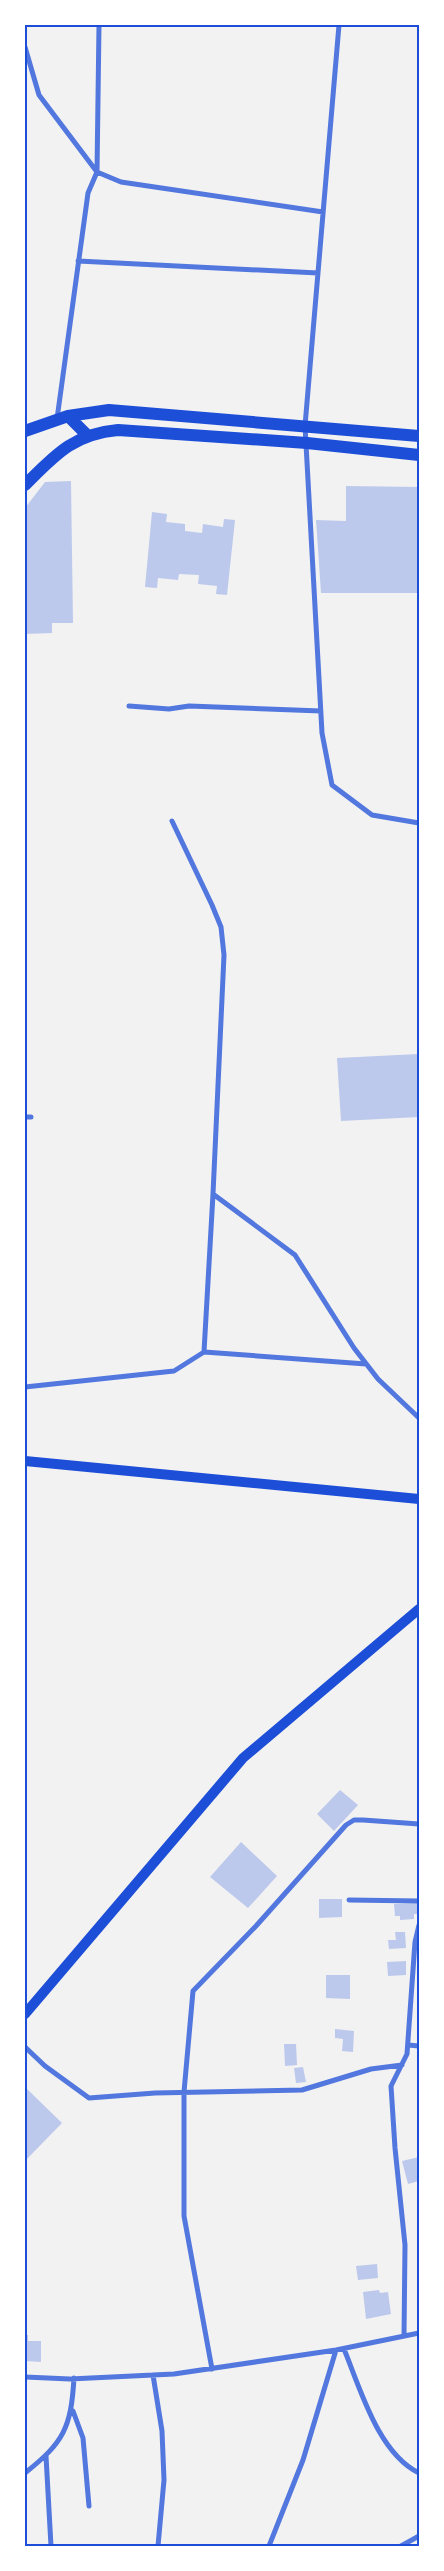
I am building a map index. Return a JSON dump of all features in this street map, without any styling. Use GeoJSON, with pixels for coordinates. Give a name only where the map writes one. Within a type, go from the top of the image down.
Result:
{"type":"FeatureCollection","features":[{"type":"Feature","properties":{"kind":"main road"},"geometry":{"type":"LineString","coordinates":[[26,429],[62,418],[109,410],[419,436]]}},
{"type":"Feature","properties":{"kind":"main road"},"geometry":{"type":"LineString","coordinates":[[62,418],[87,435]]}},
{"type":"Feature","properties":{"kind":"main road"},"geometry":{"type":"LineString","coordinates":[[25,485],[64,447],[87,435],[118,430],[307,443],[419,455]]}},
{"type":"Feature","properties":{"kind":"main road"},"geometry":{"type":"LineString","coordinates":[[25,1461],[419,1499]]}},
{"type":"Feature","properties":{"kind":"main road"},"geometry":{"type":"LineString","coordinates":[[25,2014],[243,1758],[419,1609]]}},
{"type":"Feature","properties":{"kind":"street"},"geometry":{"type":"LineString","coordinates":[[62,418],[78,261],[88,193],[97,172],[99,25]]}},
{"type":"Feature","properties":{"kind":"street"},"geometry":{"type":"LineString","coordinates":[[339,25],[305,426],[322,733],[332,785],[372,815],[419,823]]}},
{"type":"Feature","properties":{"kind":"street"},"geometry":{"type":"LineString","coordinates":[[25,47],[39,95],[97,172],[121,182],[323,212]]}},
{"type":"Feature","properties":{"kind":"street"},"geometry":{"type":"LineString","coordinates":[[78,261],[318,273]]}},
{"type":"Feature","properties":{"kind":"street"},"geometry":{"type":"LineString","coordinates":[[129,706],[169,709],[189,706],[321,711]]}},
{"type":"Feature","properties":{"kind":"street"},"geometry":{"type":"LineString","coordinates":[[172,821],[221,927],[224,956],[204,1352]]}},
{"type":"Feature","properties":{"kind":"street"},"geometry":{"type":"LineString","coordinates":[[212,1194],[295,1255],[366,1364],[402,1404],[419,1418]]}},
{"type":"Feature","properties":{"kind":"street"},"geometry":{"type":"LineString","coordinates":[[25,1387],[174,1371],[204,1352],[366,1364]]}},
{"type":"Feature","properties":{"kind":"street"},"geometry":{"type":"LineString","coordinates":[[212,2368],[184,2216],[184,2092],[194,1991],[256,1926],[346,1825],[354,1820],[419,1824]]}},
{"type":"Feature","properties":{"kind":"street"},"geometry":{"type":"LineString","coordinates":[[349,1900],[419,1901]]}},
{"type":"Feature","properties":{"kind":"street"},"geometry":{"type":"LineString","coordinates":[[404,2336],[405,2245],[391,2086],[402,2065],[408,2045],[415,1942],[419,1925]]}},
{"type":"Feature","properties":{"kind":"street"},"geometry":{"type":"LineString","coordinates":[[408,2045],[419,2046]]}},
{"type":"Feature","properties":{"kind":"street"},"geometry":{"type":"LineString","coordinates":[[25,2047],[45,2066],[89,2098],[184,2092],[302,2090],[371,2069],[402,2065]]}},
{"type":"Feature","properties":{"kind":"street"},"geometry":{"type":"LineString","coordinates":[[25,2377],[74,2378],[153,2375],[344,2349],[419,2333]]}},
{"type":"Feature","properties":{"kind":"street"},"geometry":{"type":"LineString","coordinates":[[344,2349],[374,2424],[406,2467],[419,2473]]}},
{"type":"Feature","properties":{"kind":"street"},"geometry":{"type":"LineString","coordinates":[[269,2546],[303,2460],[336,2350]]}},
{"type":"Feature","properties":{"kind":"street"},"geometry":{"type":"LineString","coordinates":[[153,2375],[162,2431],[164,2480],[158,2546]]}},
{"type":"Feature","properties":{"kind":"street"},"geometry":{"type":"LineString","coordinates":[[25,2473],[46,2456],[59,2441],[72,2410],[74,2378]]}},
{"type":"Feature","properties":{"kind":"street"},"geometry":{"type":"LineString","coordinates":[[72,2410],[83,2438],[89,2506]]}},
{"type":"Feature","properties":{"kind":"street"},"geometry":{"type":"LineString","coordinates":[[46,2456],[51,2546]]}},
{"type":"Feature","properties":{"kind":"street"},"geometry":{"type":"LineString","coordinates":[[401,2546],[419,2536]]}},
{"type":"Feature","properties":{"kind":"building"},"geometry":{"type":"Polygon","coordinates":[[[71,481],[73,623],[52,623],[52,633],[25,634],[25,508],[45,482],[71,481]]]}},
{"type":"Feature","properties":{"kind":"building"},"geometry":{"type":"Polygon","coordinates":[[[346,486],[419,487],[418,593],[321,593],[316,520],[346,521],[346,486]]]}},
{"type":"Feature","properties":{"kind":"building"},"geometry":{"type":"Polygon","coordinates":[[[152,512],[167,514],[166,522],[185,524],[185,531],[202,533],[203,524],[223,527],[224,519],[235,520],[227,595],[216,594],[217,586],[198,584],[199,575],[179,574],[178,580],[158,578],[157,588],[145,587],[152,512]]]}},
{"type":"Feature","properties":{"kind":"building"},"geometry":{"type":"Polygon","coordinates":[[[419,1054],[419,1117],[341,1121],[337,1058],[419,1054]]]}},
{"type":"Feature","properties":{"kind":"building"},"geometry":{"type":"Polygon","coordinates":[[[340,1790],[358,1805],[334,1831],[317,1814],[340,1790]]]}},
{"type":"Feature","properties":{"kind":"building"},"geometry":{"type":"Polygon","coordinates":[[[241,1842],[277,1876],[248,1908],[210,1877],[241,1842]]]}},
{"type":"Feature","properties":{"kind":"building"},"geometry":{"type":"Polygon","coordinates":[[[319,1899],[342,1899],[342,1917],[319,1918],[319,1899]]]}},
{"type":"Feature","properties":{"kind":"building"},"geometry":{"type":"Polygon","coordinates":[[[418,1903],[418,1914],[414,1914],[414,1919],[400,1920],[400,1916],[395,1916],[394,1904],[418,1903]]]}},
{"type":"Feature","properties":{"kind":"building"},"geometry":{"type":"Polygon","coordinates":[[[395,1932],[405,1932],[406,1948],[389,1949],[388,1940],[396,1940],[395,1932]]]}},
{"type":"Feature","properties":{"kind":"building"},"geometry":{"type":"Polygon","coordinates":[[[406,1961],[406,1975],[388,1976],[387,1962],[406,1961]]]}},
{"type":"Feature","properties":{"kind":"building"},"geometry":{"type":"Polygon","coordinates":[[[326,1975],[350,1975],[350,1999],[326,1998],[326,1975]]]}},
{"type":"Feature","properties":{"kind":"building"},"geometry":{"type":"Polygon","coordinates":[[[335,2029],[354,2031],[353,2052],[342,2051],[343,2039],[335,2038],[335,2029]]]}},
{"type":"Feature","properties":{"kind":"building"},"geometry":{"type":"Polygon","coordinates":[[[284,2044],[296,2044],[297,2065],[285,2066],[284,2044]]]}},
{"type":"Feature","properties":{"kind":"building"},"geometry":{"type":"Polygon","coordinates":[[[303,2067],[306,2082],[296,2083],[294,2068],[303,2067]]]}},
{"type":"Feature","properties":{"kind":"building"},"geometry":{"type":"Polygon","coordinates":[[[25,2087],[62,2123],[25,2161],[25,2087]]]}},
{"type":"Feature","properties":{"kind":"building"},"geometry":{"type":"Polygon","coordinates":[[[419,2157],[419,2181],[408,2184],[402,2161],[419,2157]]]}},
{"type":"Feature","properties":{"kind":"building"},"geometry":{"type":"Polygon","coordinates":[[[377,2264],[378,2278],[358,2280],[356,2266],[377,2264]]]}},
{"type":"Feature","properties":{"kind":"building"},"geometry":{"type":"Polygon","coordinates":[[[379,2290],[380,2293],[388,2292],[391,2314],[366,2319],[363,2292],[379,2290]]]}},
{"type":"Feature","properties":{"kind":"building"},"geometry":{"type":"Polygon","coordinates":[[[25,2335],[28,2335],[28,2341],[41,2341],[41,2362],[25,2361],[25,2335]]]}}]}
